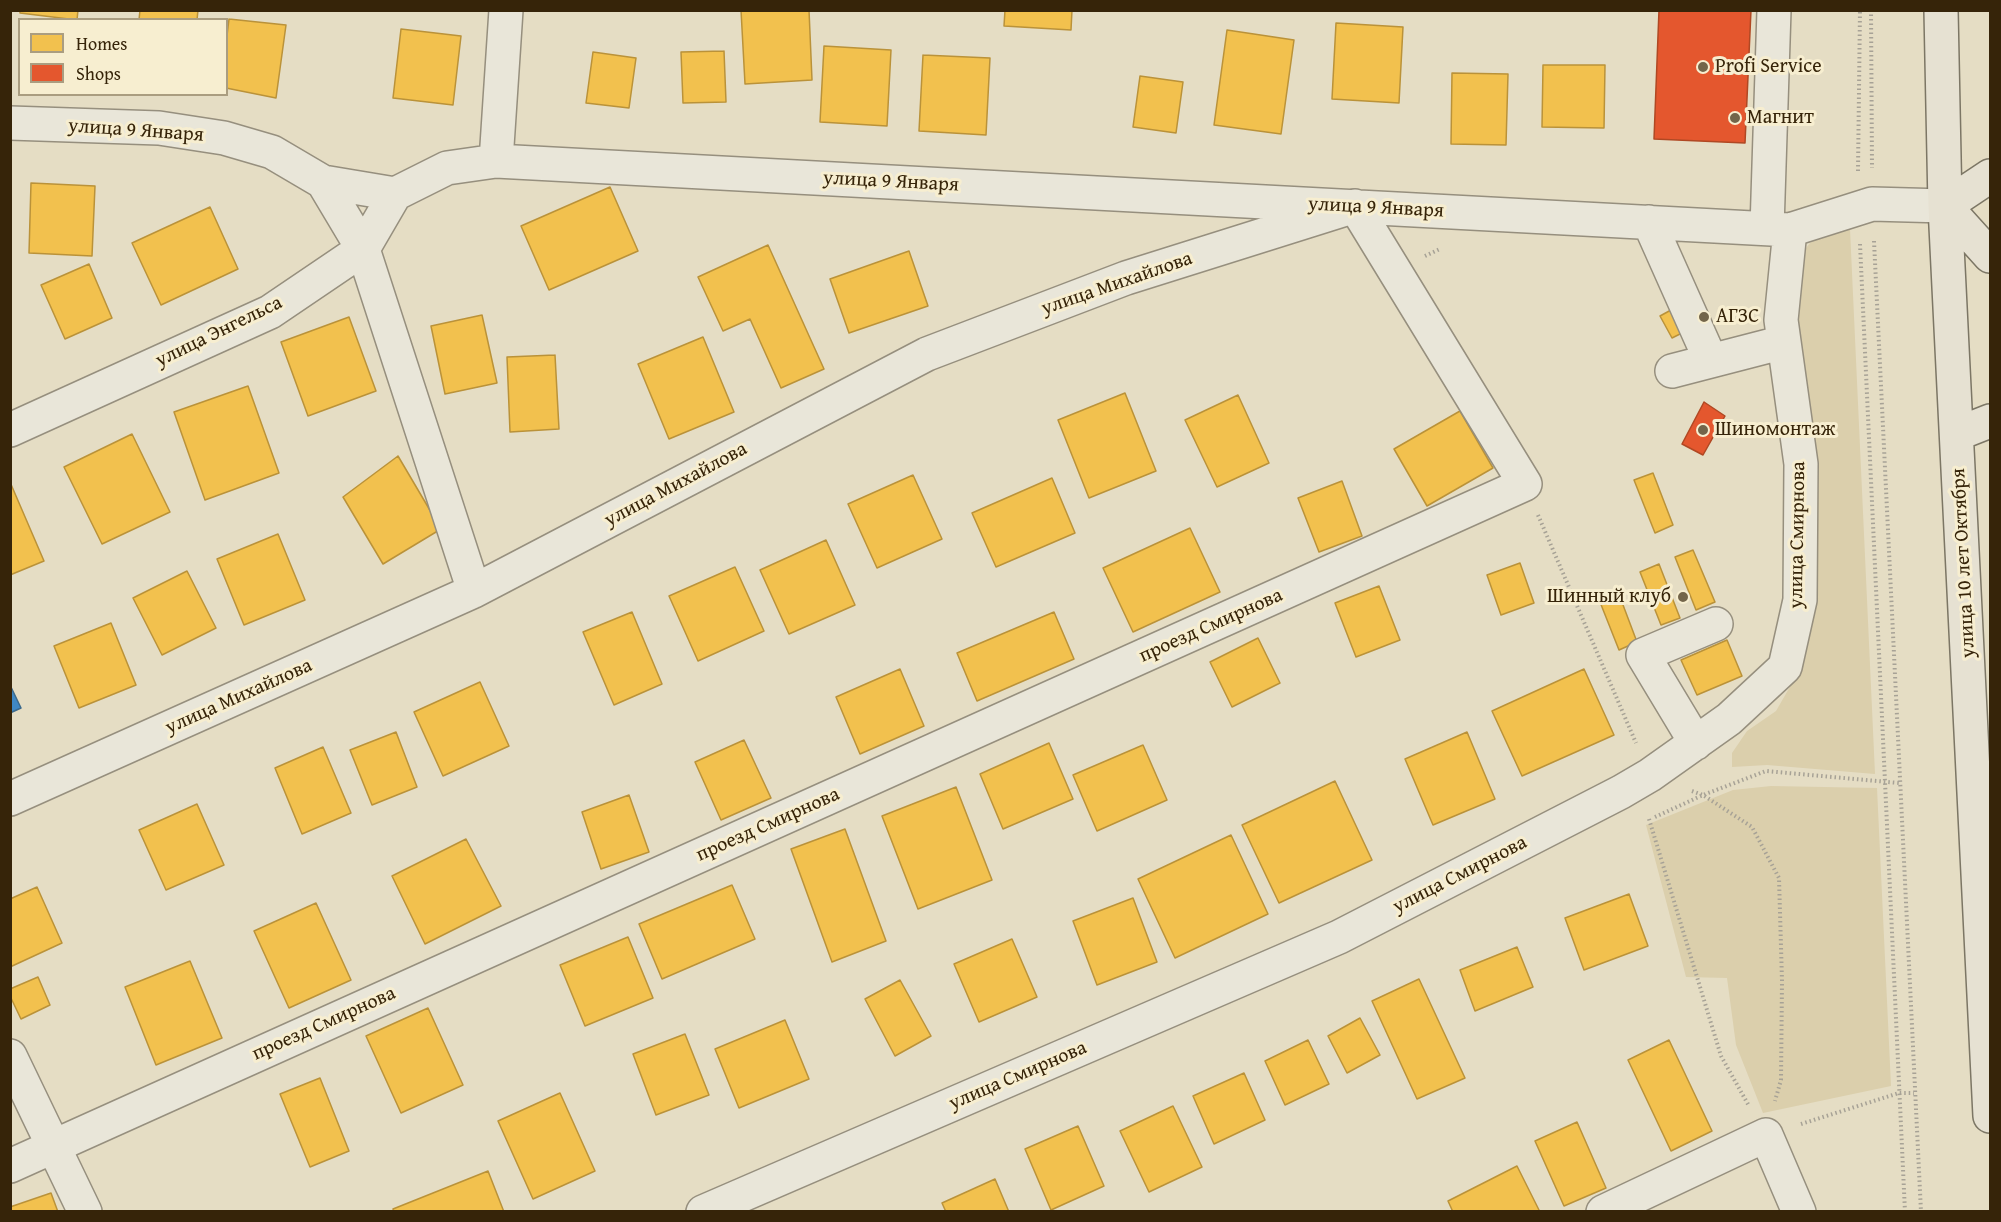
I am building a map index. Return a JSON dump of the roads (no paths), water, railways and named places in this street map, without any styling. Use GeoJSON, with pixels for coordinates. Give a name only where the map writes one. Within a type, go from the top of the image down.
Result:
{"type":"FeatureCollection","features":[{"type":"Feature","properties":{"kind":"main road","name":"улица 10 лет Октября"},"geometry":{"type":"LineString","coordinates":[[1941,10],[1945,206],[1990,1116]]}},
{"type":"Feature","properties":{"kind":"main road"},"geometry":{"type":"LineString","coordinates":[[1990,176],[1945,206],[1990,256]]}},
{"type":"Feature","properties":{"kind":"main road"},"geometry":{"type":"LineString","coordinates":[[1957,434],[1990,421]]}},
{"type":"Feature","properties":{"kind":"street"},"geometry":{"type":"LineString","coordinates":[[496,161],[506,10]]}},
{"type":"Feature","properties":{"kind":"street","name":"улица Смирнова"},"geometry":{"type":"LineString","coordinates":[[703,1212],[1339,937],[1650,775],[1729,719],[1785,667],[1800,600],[1801,464],[1781,320],[1774,10]]}},
{"type":"Feature","properties":{"kind":"street","name":"улица 9 Января"},"geometry":{"type":"LineString","coordinates":[[10,123],[159,128],[224,138],[272,152],[322,182],[396,194],[447,168],[496,161],[1778,229]]}},
{"type":"Feature","properties":{"kind":"street"},"geometry":{"type":"LineString","coordinates":[[322,182],[363,249],[474,591]]}},
{"type":"Feature","properties":{"kind":"street","name":"улица Энгельса"},"geometry":{"type":"LineString","coordinates":[[10,430],[270,312],[363,249],[396,194]]}},
{"type":"Feature","properties":{"kind":"street"},"geometry":{"type":"LineString","coordinates":[[1778,229],[1865,205],[1945,206]]}},
{"type":"Feature","properties":{"kind":"street","name":"проезд Смирнова"},"geometry":{"type":"LineString","coordinates":[[10,1166],[1525,484],[1355,206]]}},
{"type":"Feature","properties":{"kind":"street","name":"улица Михайлова"},"geometry":{"type":"LineString","coordinates":[[10,799],[474,591],[927,354],[1126,278],[1355,206]]}},
{"type":"Feature","properties":{"kind":"street"},"geometry":{"type":"LineString","coordinates":[[1649,222],[1711,361]]}},
{"type":"Feature","properties":{"kind":"street"},"geometry":{"type":"LineString","coordinates":[[1672,371],[1784,342]]}},
{"type":"Feature","properties":{"kind":"street"},"geometry":{"type":"LineString","coordinates":[[1696,743],[1643,655],[1716,624]]}},
{"type":"Feature","properties":{"kind":"street"},"geometry":{"type":"LineString","coordinates":[[10,1056],[85,1212]]}},
{"type":"Feature","properties":{"kind":"street"},"geometry":{"type":"LineString","coordinates":[[1603,1212],[1766,1135],[1799,1212]]}},
{"type":"Feature","properties":{"kind":"place","name":"Profi Service"},"geometry":{"type":"Point","coordinates":[1703,67]}},
{"type":"Feature","properties":{"kind":"place","name":"Магнит"},"geometry":{"type":"Point","coordinates":[1735,118]}},
{"type":"Feature","properties":{"kind":"place","name":"АГЗС"},"geometry":{"type":"Point","coordinates":[1704,317]}},
{"type":"Feature","properties":{"kind":"place","name":"Шиномонтаж"},"geometry":{"type":"Point","coordinates":[1703,430]}},
{"type":"Feature","properties":{"kind":"place","name":"Шинный клуб"},"geometry":{"type":"Point","coordinates":[1683,597]}}]}
